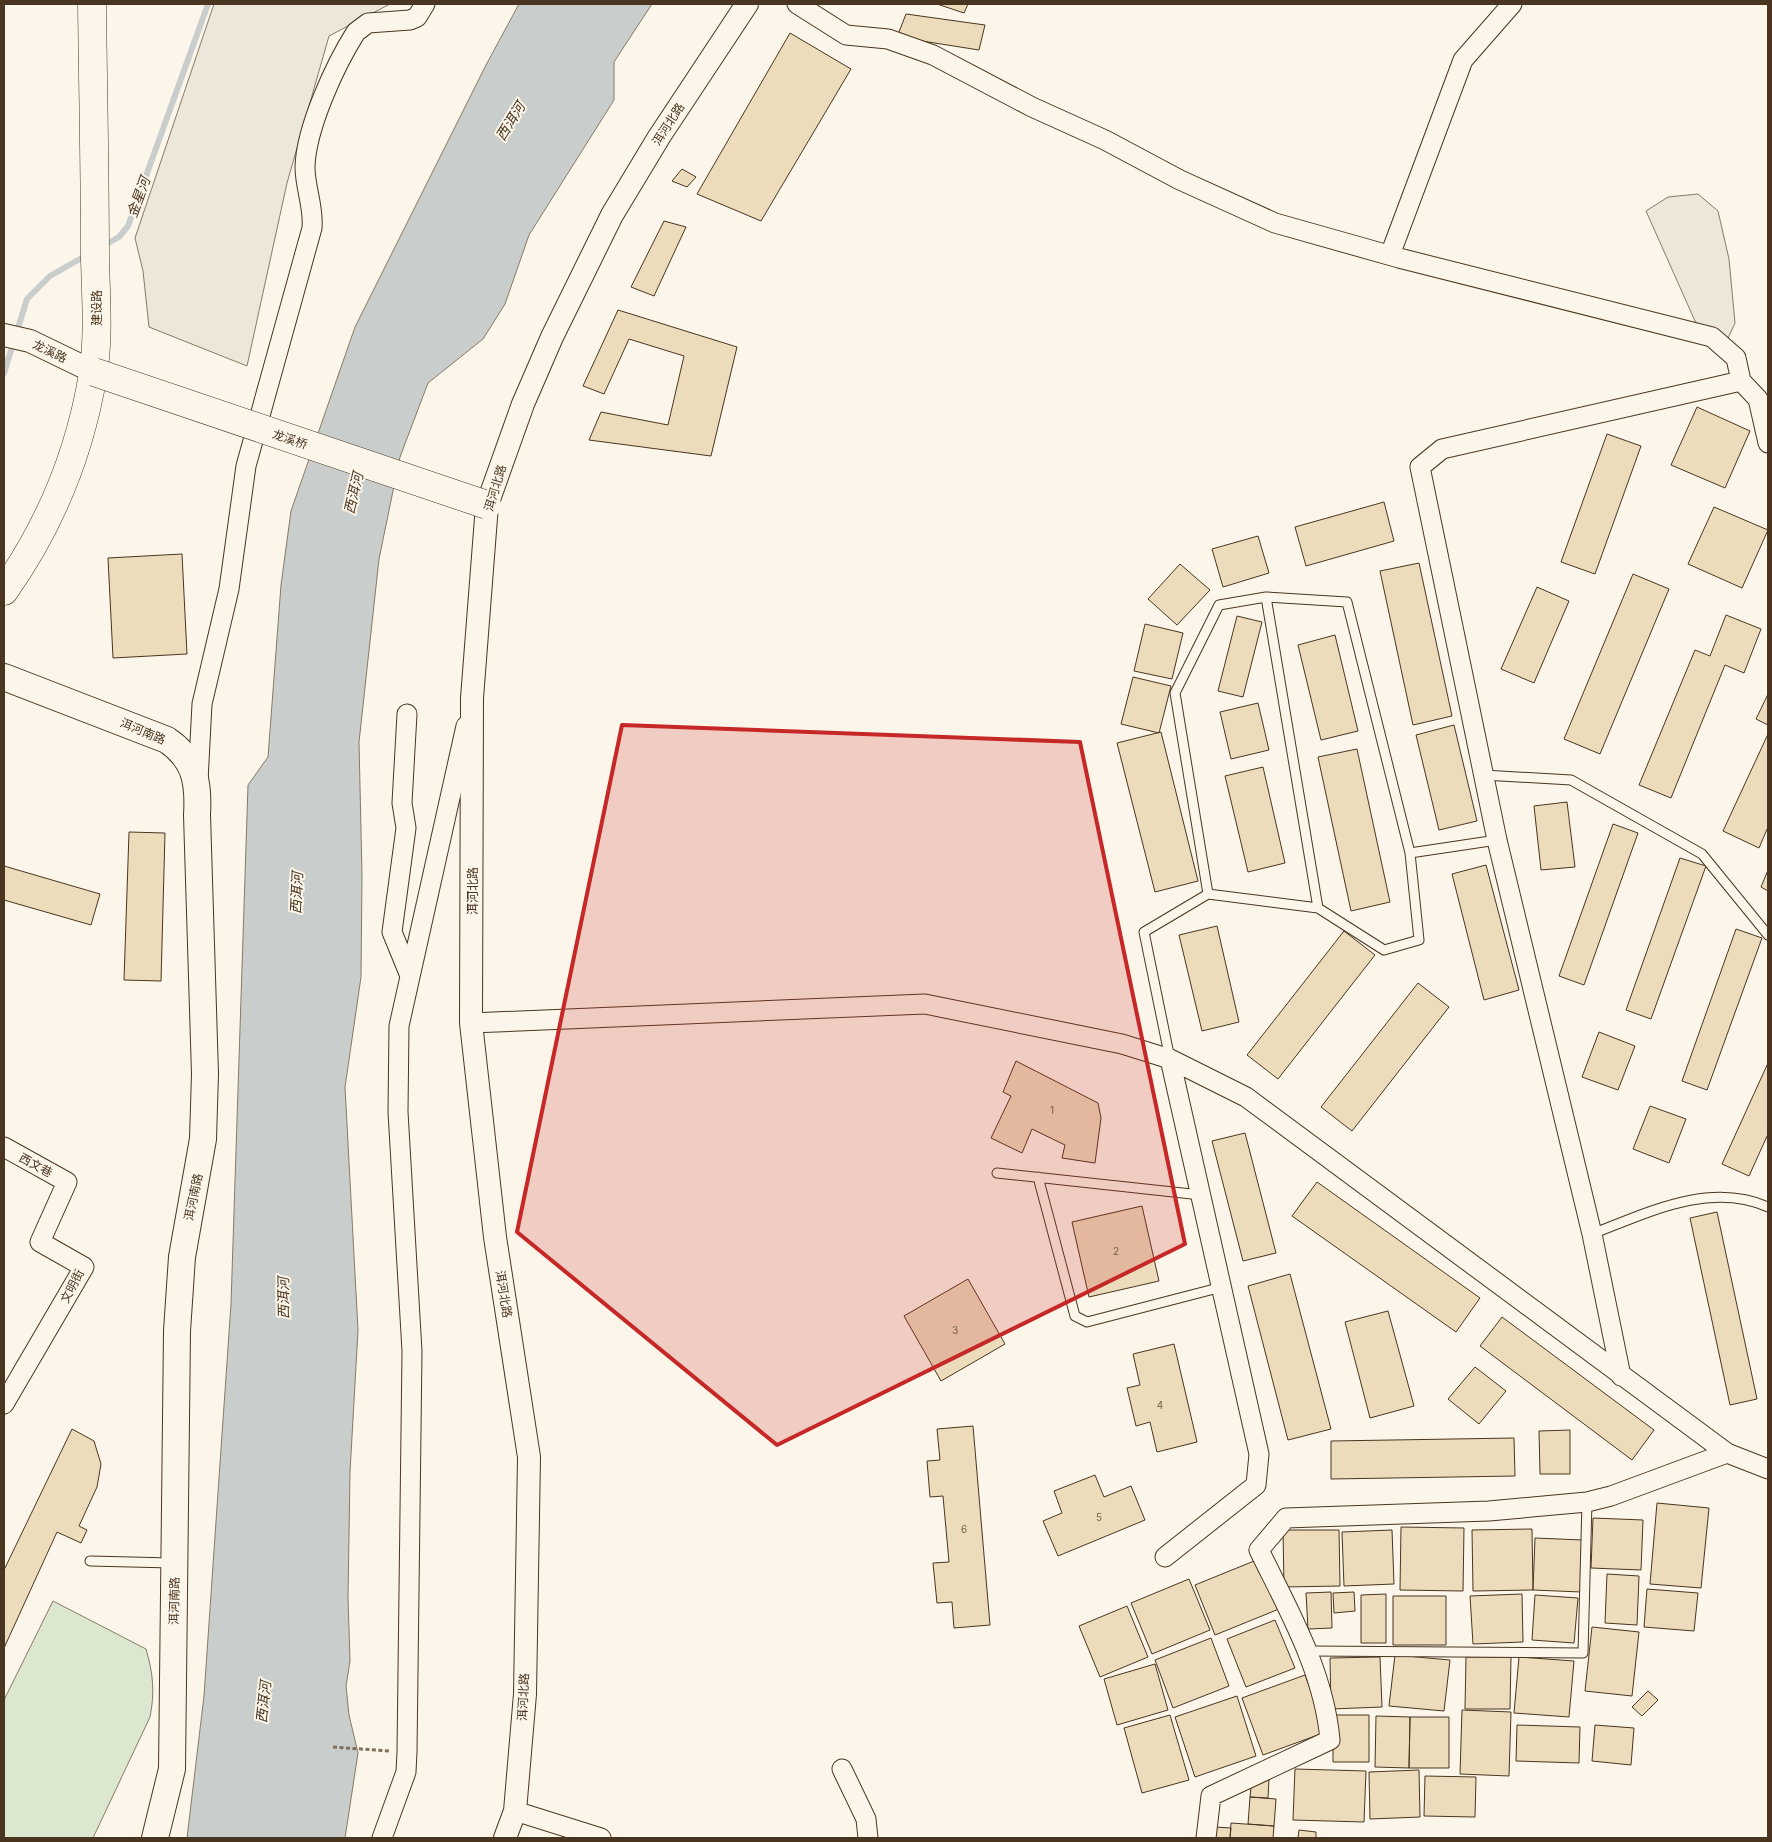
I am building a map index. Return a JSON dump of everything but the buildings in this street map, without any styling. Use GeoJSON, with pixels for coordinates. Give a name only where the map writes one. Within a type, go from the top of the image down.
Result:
{"type":"FeatureCollection","features":[{"type":"Feature","properties":{"kind":"main road","name":"建设路"},"geometry":{"type":"LineString","coordinates":[[75,4],[86,221]]}},
{"type":"Feature","properties":{"kind":"main road","name":"建设路"},"geometry":{"type":"LineString","coordinates":[[4,562],[26,525],[50,472],[66,421],[96,346],[86,261],[92,4]]}},
{"type":"Feature","properties":{"kind":"main road","name":"建设路"},"geometry":{"type":"LineString","coordinates":[[4,592],[30,552],[58,495],[76,446],[86,368]]}},
{"type":"Feature","properties":{"kind":"main road","name":"龙溪桥"},"geometry":{"type":"LineString","coordinates":[[86,368],[487,505]]}},
{"type":"Feature","properties":{"kind":"main road","name":"洱河南路"},"geometry":{"type":"LineString","coordinates":[[4,676],[167,740],[188,758],[194,770],[198,787],[196,815],[205,1074],[204,1113],[198,1172],[190,1206],[182,1257],[176,1331],[172,1769],[155,1838]]}},
{"type":"Feature","properties":{"kind":"street"},"geometry":{"type":"LineString","coordinates":[[198,787],[202,704],[229,589],[246,466],[312,228],[313,214],[305,169],[306,153],[316,117],[356,32],[368,24],[410,20],[417,17],[425,4]]}},
{"type":"Feature","properties":{"kind":"street","name":"洱河北路"},"geometry":{"type":"LineString","coordinates":[[505,1838],[515,1811],[524,1694],[529,1458],[495,1237],[471,1022],[472,698],[487,505],[523,404],[552,337],[612,215],[659,138],[747,4]]}},
{"type":"Feature","properties":{"kind":"street"},"geometry":{"type":"LineString","coordinates":[[796,4],[846,34],[888,39],[933,55],[1032,107],[1105,140],[1180,180],[1275,223],[1390,255],[1712,337],[1736,358],[1742,381],[1758,399],[1768,443]]}},
{"type":"Feature","properties":{"kind":"street"},"geometry":{"type":"LineString","coordinates":[[1390,255],[1463,60],[1512,4]]}},
{"type":"Feature","properties":{"kind":"street","name":"龙溪路"},"geometry":{"type":"LineString","coordinates":[[4,335],[30,341],[86,368]]}},
{"type":"Feature","properties":{"kind":"street"},"geometry":{"type":"LineString","coordinates":[[1621,1376],[1592,1234],[1497,840],[1420,467],[1442,449],[1742,381]]}},
{"type":"Feature","properties":{"kind":"street"},"geometry":{"type":"LineString","coordinates":[[382,1838],[406,1772],[407,1752],[412,1351],[398,1112],[399,1026],[472,698]]}},
{"type":"Feature","properties":{"kind":"street"},"geometry":{"type":"LineString","coordinates":[[407,714],[402,803],[406,828],[392,932],[410,976]]}},
{"type":"Feature","properties":{"kind":"street"},"geometry":{"type":"LineString","coordinates":[[471,1022],[925,1004],[1122,1044],[1170,1059],[1246,1098],[1727,1454],[1768,1469]]}},
{"type":"Feature","properties":{"kind":"street"},"geometry":{"type":"LineString","coordinates":[[1165,1557],[1256,1485],[1259,1454],[1170,1059]]}},
{"type":"Feature","properties":{"kind":"street","name":"西文巷"},"geometry":{"type":"LineString","coordinates":[[4,1147],[68,1182]]}},
{"type":"Feature","properties":{"kind":"street","name":"文明街"},"geometry":{"type":"LineString","coordinates":[[4,1404],[84,1267],[40,1242],[68,1182]]}},
{"type":"Feature","properties":{"kind":"street"},"geometry":{"type":"LineString","coordinates":[[1206,1838],[1211,1796],[1330,1740],[1328,1722],[1308,1651],[1259,1550],[1286,1518],[1489,1511],[1587,1502],[1611,1496],[1727,1454]]}},
{"type":"Feature","properties":{"kind":"street"},"geometry":{"type":"LineString","coordinates":[[842,1769],[866,1819],[868,1838]]}},
{"type":"Feature","properties":{"kind":"street"},"geometry":{"type":"LineString","coordinates":[[515,1811],[601,1838]]}},
{"type":"Feature","properties":{"kind":"lane"},"geometry":{"type":"LineString","coordinates":[[1266,598],[1318,908]]}},
{"type":"Feature","properties":{"kind":"lane"},"geometry":{"type":"LineString","coordinates":[[1170,1059],[1144,932],[1208,894],[1318,908],[1384,950],[1418,940],[1410,853],[1347,602],[1266,598],[1218,605],[1175,693],[1208,894]]}},
{"type":"Feature","properties":{"kind":"lane"},"geometry":{"type":"LineString","coordinates":[[1484,775],[1571,780],[1702,854],[1768,934]]}},
{"type":"Feature","properties":{"kind":"lane"},"geometry":{"type":"LineString","coordinates":[[1410,853],[1497,840]]}},
{"type":"Feature","properties":{"kind":"lane"},"geometry":{"type":"LineString","coordinates":[[997,1173],[1202,1195]]}},
{"type":"Feature","properties":{"kind":"lane"},"geometry":{"type":"LineString","coordinates":[[1038,1177],[1075,1316],[1086,1322],[1222,1287]]}},
{"type":"Feature","properties":{"kind":"lane"},"geometry":{"type":"LineString","coordinates":[[1592,1234],[1675,1202],[1732,1197],[1768,1207]]}},
{"type":"Feature","properties":{"kind":"lane"},"geometry":{"type":"LineString","coordinates":[[1308,1651],[1583,1653],[1587,1502]]}},
{"type":"Feature","properties":{"kind":"lane"},"geometry":{"type":"LineString","coordinates":[[90,1561],[175,1563]]}},
{"type":"Feature","properties":{"kind":"path"},"geometry":{"type":"LineString","coordinates":[[333,1746],[407,1752]]}},
{"type":"Feature","properties":{"kind":"highlighted area"},"geometry":{"type":"Polygon","coordinates":[[[622,725],[1080,742],[1185,1244],[777,1445],[517,1232],[622,725]]]}},
{"type":"Feature","properties":{"kind":"green space"},"geometry":{"type":"Polygon","coordinates":[[[53,1601],[146,1649],[152,1683],[150,1717],[93,1838],[4,1838],[4,1700],[53,1601]]]}},
{"type":"Feature","properties":{"kind":"shaded area"},"geometry":{"type":"Polygon","coordinates":[[[214,4],[390,4],[329,36],[287,183],[247,366],[149,327],[143,271],[135,238],[214,4]]]}},
{"type":"Feature","properties":{"kind":"shaded area"},"geometry":{"type":"Polygon","coordinates":[[[1698,194],[1718,211],[1729,259],[1735,323],[1724,347],[1695,321],[1646,211],[1668,197],[1698,194]]]}},
{"type":"Feature","properties":{"kind":"water","name":"西洱河"},"geometry":{"type":"Polygon","coordinates":[[[519,4],[652,4],[614,62],[614,100],[529,235],[505,304],[483,339],[428,383],[400,457],[379,559],[359,742],[362,875],[361,977],[345,1087],[358,1330],[350,1472],[348,1598],[350,1661],[346,1686],[349,1715],[358,1753],[345,1838],[187,1838],[204,1696],[231,1304],[248,785],[268,757],[281,585],[291,511],[355,327],[486,65],[519,4]]]}},
{"type":"Feature","properties":{"kind":"waterway","name":"金星河"},"geometry":{"type":"LineString","coordinates":[[103,246],[119,237],[128,226],[208,4]]}},
{"type":"Feature","properties":{"kind":"waterway","name":"金星河"},"geometry":{"type":"LineString","coordinates":[[4,373],[27,299],[50,276],[87,255]]}}]}
